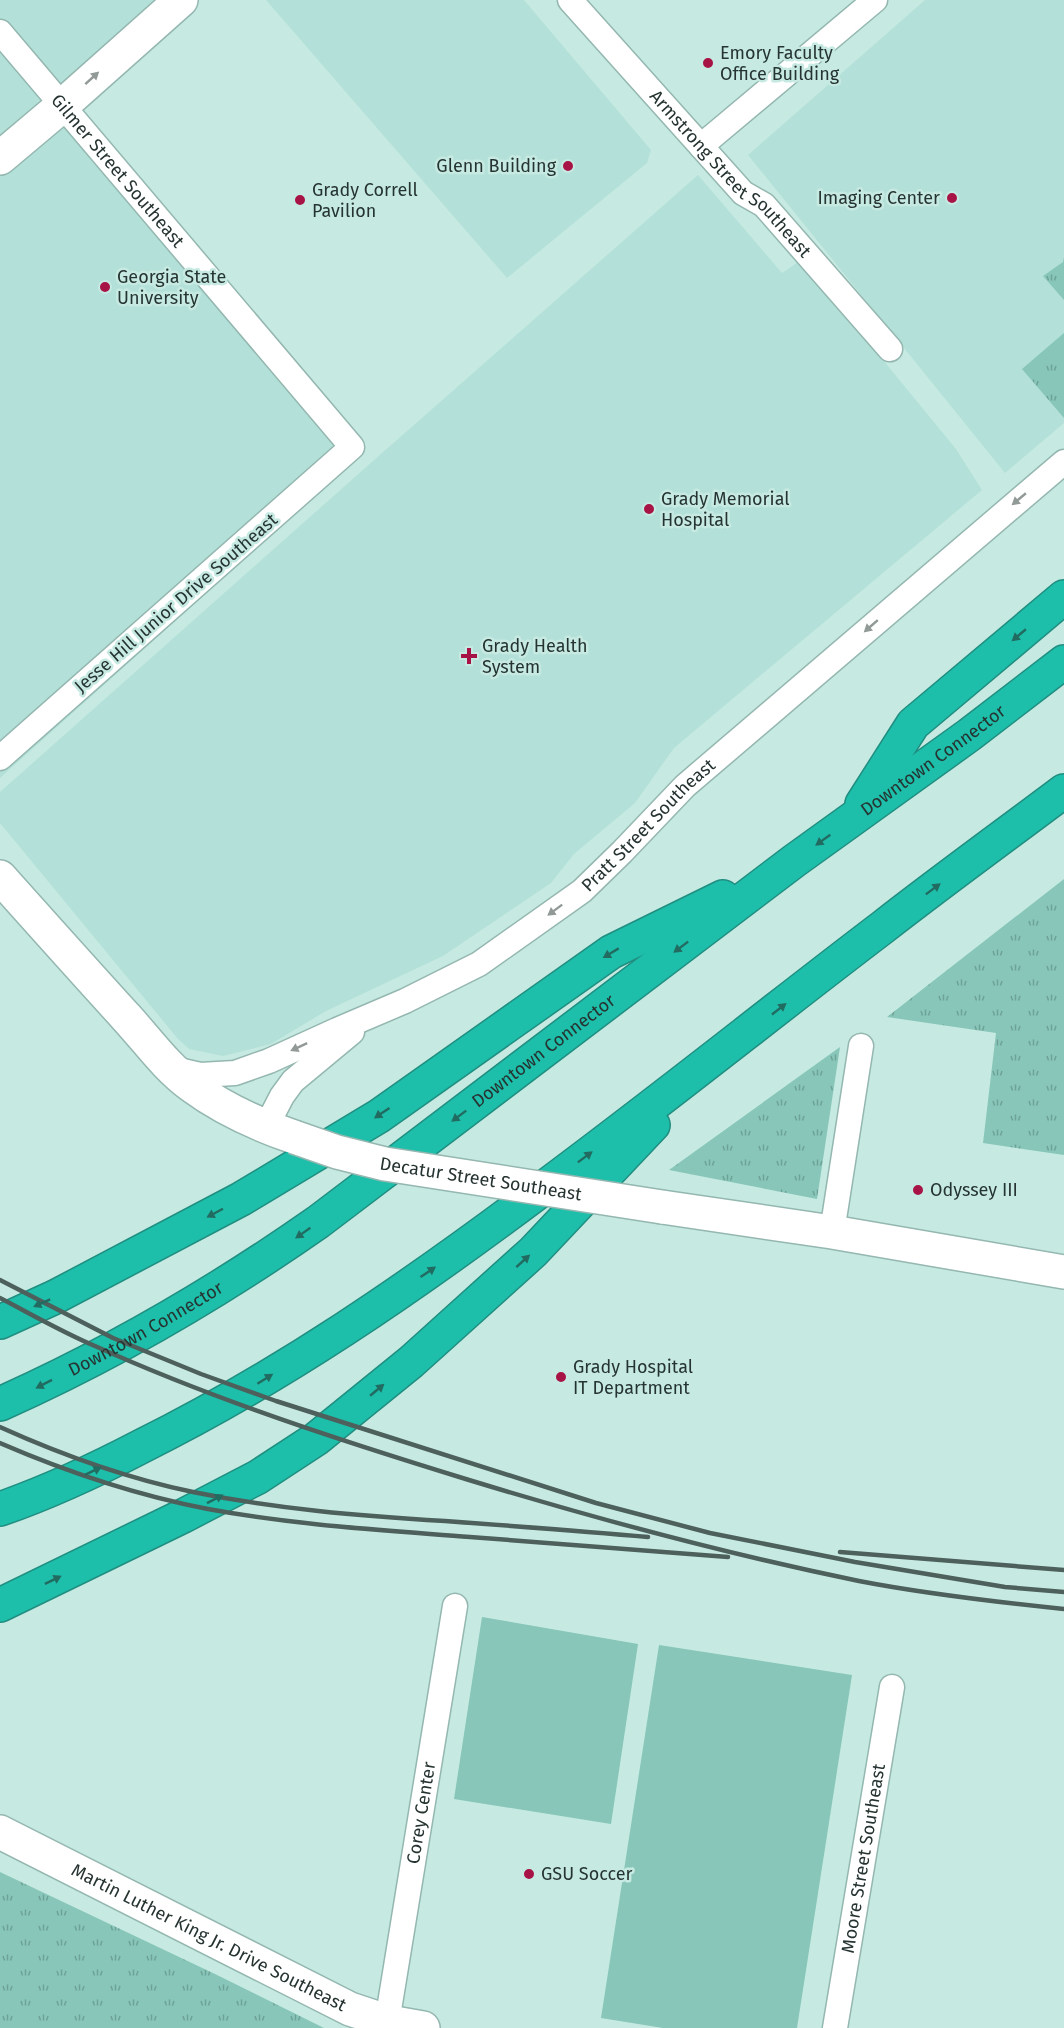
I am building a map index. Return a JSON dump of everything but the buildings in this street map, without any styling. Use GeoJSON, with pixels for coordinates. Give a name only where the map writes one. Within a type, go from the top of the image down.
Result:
{"type":"FeatureCollection","features":[{"type":"Feature","properties":{"kind":"highway"},"geometry":{"type":"LineString","coordinates":[[852,819],[913,724],[1064,597]]}},
{"type":"Feature","properties":{"kind":"highway","name":"Downtown Connector"},"geometry":{"type":"LineString","coordinates":[[0,1404],[39,1387],[118,1346],[195,1303],[258,1264],[328,1215],[794,861],[969,735],[1064,662]]}},
{"type":"Feature","properties":{"kind":"highway"},"geometry":{"type":"LineString","coordinates":[[0,1514],[95,1470],[248,1390],[355,1322],[463,1248],[733,1045],[883,926],[1064,791]]}},
{"type":"Feature","properties":{"kind":"highway"},"geometry":{"type":"LineString","coordinates":[[0,1322],[55,1297],[241,1199],[379,1116],[611,952],[794,861]]}},
{"type":"Feature","properties":{"kind":"highway"},"geometry":{"type":"LineString","coordinates":[[0,1605],[258,1477],[316,1439],[411,1362],[533,1252],[685,1092],[733,1045]]}},
{"type":"Feature","properties":{"kind":"highway"},"geometry":{"type":"LineString","coordinates":[[0,1509],[40,1495]]}},
{"type":"Feature","properties":{"kind":"main road"},"geometry":{"type":"LineString","coordinates":[[0,158],[181,0]]}},
{"type":"Feature","properties":{"kind":"main road","name":"Decatur Street Southeast"},"geometry":{"type":"LineString","coordinates":[[0,877],[135,1027],[160,1059],[213,1101],[280,1132],[337,1152],[385,1164],[832,1232],[1064,1272]]}},
{"type":"Feature","properties":{"kind":"main road","name":"Martin Luther King Jr. Drive Southeast"},"geometry":{"type":"LineString","coordinates":[[0,1832],[350,2009],[387,2022],[423,2028]]}},
{"type":"Feature","properties":{"kind":"street","name":"Armstrong Street Southeast"},"geometry":{"type":"LineString","coordinates":[[570,0],[742,193],[764,205],[890,349]]}},
{"type":"Feature","properties":{"kind":"street"},"geometry":{"type":"LineString","coordinates":[[701,146],[875,0]]}},
{"type":"Feature","properties":{"kind":"street","name":"Gilmer Street Southeast"},"geometry":{"type":"LineString","coordinates":[[0,32],[352,447]]}},
{"type":"Feature","properties":{"kind":"street","name":"Jesse Hill Junior Drive Southeast"},"geometry":{"type":"LineString","coordinates":[[0,758],[352,447]]}},
{"type":"Feature","properties":{"kind":"street","name":"Pratt Street Southeast"},"geometry":{"type":"LineString","coordinates":[[172,1069],[200,1075],[236,1073],[269,1061],[405,1001],[479,964],[582,891],[685,786],[1064,462]]}},
{"type":"Feature","properties":{"kind":"street"},"geometry":{"type":"LineString","coordinates":[[280,1132],[282,1096],[293,1081],[372,1015]]}},
{"type":"Feature","properties":{"kind":"street"},"geometry":{"type":"LineString","coordinates":[[832,1232],[861,1046]]}},
{"type":"Feature","properties":{"kind":"street","name":"Corey Center"},"geometry":{"type":"LineString","coordinates":[[387,2022],[455,1606]]}},
{"type":"Feature","properties":{"kind":"street","name":"Moore Street Southeast"},"geometry":{"type":"LineString","coordinates":[[835,2028],[892,1687]]}},
{"type":"Feature","properties":{"kind":"shaded area","name":"Georgia State University"},"geometry":{"type":"Polygon","coordinates":[[[0,0],[190,0],[62,117],[359,457],[0,778],[0,0]]]}},
{"type":"Feature","properties":{"kind":"shaded area"},"geometry":{"type":"Polygon","coordinates":[[[266,0],[524,0],[651,150],[647,163],[507,278],[266,0]]]}},
{"type":"Feature","properties":{"kind":"shaded area"},"geometry":{"type":"Polygon","coordinates":[[[925,0],[1064,0],[1064,423],[1005,473],[748,155],[925,0]]]}},
{"type":"Feature","properties":{"kind":"shaded area","name":"Grady Health System"},"geometry":{"type":"Polygon","coordinates":[[[698,175],[782,273],[801,260],[956,449],[982,490],[674,748],[635,803],[574,854],[551,883],[443,956],[326,1011],[271,1044],[223,1056],[189,1049],[178,1039],[0,823],[0,792],[698,175]]]}},
{"type":"Feature","properties":{"kind":"green space"},"geometry":{"type":"Polygon","coordinates":[[[1064,257],[1064,300],[1043,276],[1063,262],[1064,257]]]}},
{"type":"Feature","properties":{"kind":"green space"},"geometry":{"type":"Polygon","coordinates":[[[1064,333],[1064,418],[1022,369],[1064,333]]]}},
{"type":"Feature","properties":{"kind":"green space"},"geometry":{"type":"Polygon","coordinates":[[[1064,879],[1064,1155],[983,1143],[996,1033],[887,1017],[1064,879]]]}},
{"type":"Feature","properties":{"kind":"green space"},"geometry":{"type":"Polygon","coordinates":[[[840,1047],[817,1199],[669,1170],[840,1047]]]}},
{"type":"Feature","properties":{"kind":"green space"},"geometry":{"type":"Polygon","coordinates":[[[482,1617],[638,1644],[611,1824],[454,1799],[482,1617]]]}},
{"type":"Feature","properties":{"kind":"green space"},"geometry":{"type":"Polygon","coordinates":[[[659,1645],[852,1675],[797,2028],[663,2028],[601,2018],[659,1645]]]}},
{"type":"Feature","properties":{"kind":"green space"},"geometry":{"type":"Polygon","coordinates":[[[0,1872],[215,1974],[324,2028],[0,2028],[0,1872]]]}},
{"type":"Feature","properties":{"kind":"railway"},"geometry":{"type":"LineString","coordinates":[[0,1280],[113,1338],[201,1374],[276,1401],[596,1503],[710,1533],[855,1562],[1005,1587],[1064,1592]]}},
{"type":"Feature","properties":{"kind":"railway"},"geometry":{"type":"LineString","coordinates":[[0,1298],[83,1341],[233,1402],[326,1435],[517,1494],[614,1522],[810,1571],[910,1590],[1064,1609]]}},
{"type":"Feature","properties":{"kind":"railway"},"geometry":{"type":"LineString","coordinates":[[0,1427],[119,1473],[224,1498],[350,1514],[648,1537]]}},
{"type":"Feature","properties":{"kind":"railway"},"geometry":{"type":"LineString","coordinates":[[0,1443],[51,1464],[128,1490],[240,1515],[371,1529],[728,1557]]}},
{"type":"Feature","properties":{"kind":"railway"},"geometry":{"type":"LineString","coordinates":[[840,1552],[1064,1570]]}},
{"type":"Feature","properties":{"kind":"place","name":"Emory Faculty Office Building"},"geometry":{"type":"Point","coordinates":[708,63]}},
{"type":"Feature","properties":{"kind":"place","name":"Glenn Building"},"geometry":{"type":"Point","coordinates":[568,166]}},
{"type":"Feature","properties":{"kind":"place","name":"Imaging Center"},"geometry":{"type":"Point","coordinates":[952,198]}},
{"type":"Feature","properties":{"kind":"place","name":"Grady Correll Pavilion"},"geometry":{"type":"Point","coordinates":[300,200]}},
{"type":"Feature","properties":{"kind":"place","name":"Georgia State University"},"geometry":{"type":"Point","coordinates":[105,287]}},
{"type":"Feature","properties":{"kind":"place","name":"Grady Memorial Hospital"},"geometry":{"type":"Point","coordinates":[649,509]}},
{"type":"Feature","properties":{"kind":"place","name":"Grady Health System"},"geometry":{"type":"Point","coordinates":[469,656]}},
{"type":"Feature","properties":{"kind":"place","name":"Odyssey III"},"geometry":{"type":"Point","coordinates":[918,1190]}},
{"type":"Feature","properties":{"kind":"place","name":"Grady Hospital IT Department"},"geometry":{"type":"Point","coordinates":[561,1377]}},
{"type":"Feature","properties":{"kind":"place","name":"GSU Soccer"},"geometry":{"type":"Point","coordinates":[529,1874]}}]}
